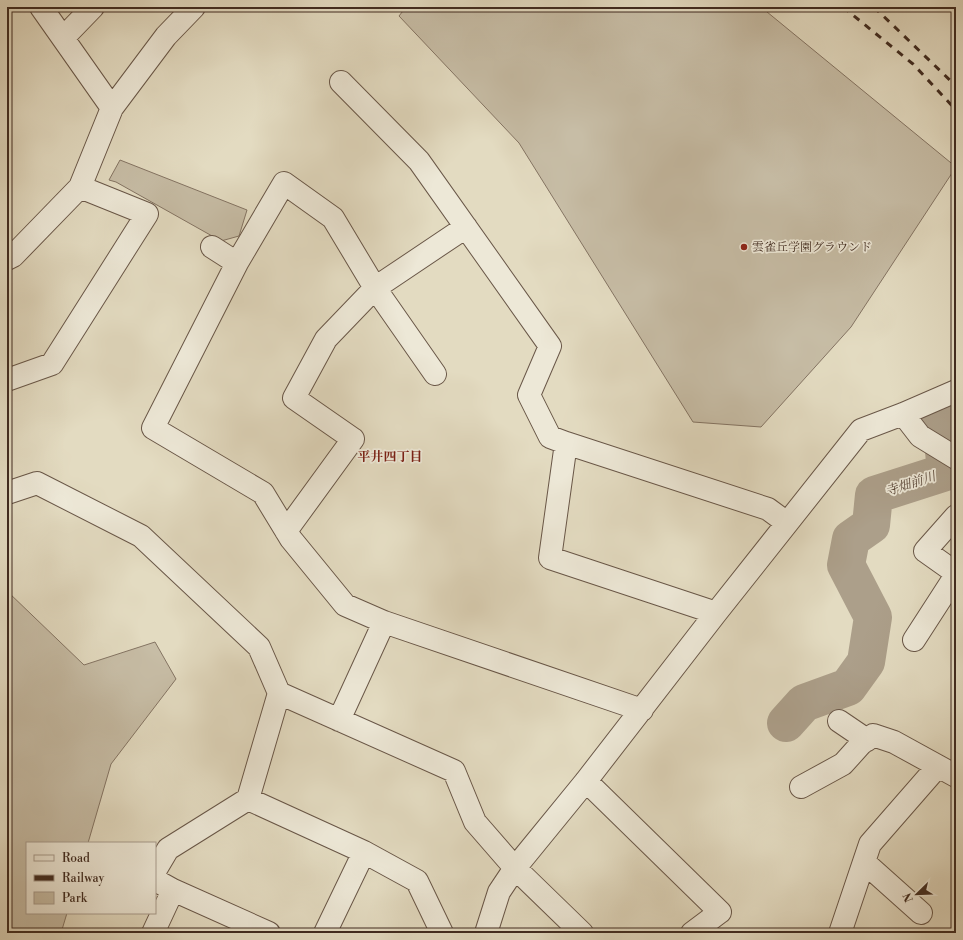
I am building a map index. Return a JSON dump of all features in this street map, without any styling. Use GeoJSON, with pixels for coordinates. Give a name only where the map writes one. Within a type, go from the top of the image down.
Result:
{"type":"FeatureCollection","features":[{"type":"Feature","properties":{"kind":"street"},"geometry":{"type":"LineString","coordinates":[[41,7],[112,108]]}},
{"type":"Feature","properties":{"kind":"street"},"geometry":{"type":"LineString","coordinates":[[63,38],[93,7]]}},
{"type":"Feature","properties":{"kind":"street"},"geometry":{"type":"LineString","coordinates":[[7,259],[13,256],[80,186],[112,108],[166,36],[194,7]]}},
{"type":"Feature","properties":{"kind":"street"},"geometry":{"type":"LineString","coordinates":[[341,82],[419,161],[550,346],[529,395],[550,437],[768,509],[787,523]]}},
{"type":"Feature","properties":{"kind":"street"},"geometry":{"type":"LineString","coordinates":[[436,374],[375,288],[333,218],[284,183],[237,263],[153,428],[263,493],[291,539],[345,605],[384,622],[642,710]]}},
{"type":"Feature","properties":{"kind":"street"},"geometry":{"type":"LineString","coordinates":[[7,380],[52,364],[153,217],[80,186]]}},
{"type":"Feature","properties":{"kind":"street"},"geometry":{"type":"LineString","coordinates":[[286,531],[353,439],[294,398],[326,340],[375,288],[466,227]]}},
{"type":"Feature","properties":{"kind":"street"},"geometry":{"type":"LineString","coordinates":[[212,247],[237,263]]}},
{"type":"Feature","properties":{"kind":"street"},"geometry":{"type":"LineString","coordinates":[[486,933],[499,892],[515,868],[586,781],[716,613],[861,430],[956,391]]}},
{"type":"Feature","properties":{"kind":"street"},"geometry":{"type":"LineString","coordinates":[[903,414],[920,436],[956,458]]}},
{"type":"Feature","properties":{"kind":"street"},"geometry":{"type":"LineString","coordinates":[[566,443],[550,558],[716,613]]}},
{"type":"Feature","properties":{"kind":"street"},"geometry":{"type":"LineString","coordinates":[[7,492],[38,483],[141,536],[259,647],[279,693],[248,799],[168,849],[156,869]]}},
{"type":"Feature","properties":{"kind":"street"},"geometry":{"type":"LineString","coordinates":[[914,640],[956,574],[925,551],[956,516]]}},
{"type":"Feature","properties":{"kind":"street"},"geometry":{"type":"LineString","coordinates":[[339,720],[384,622]]}},
{"type":"Feature","properties":{"kind":"street"},"geometry":{"type":"LineString","coordinates":[[279,693],[454,771],[475,822],[515,868],[582,933]]}},
{"type":"Feature","properties":{"kind":"street"},"geometry":{"type":"LineString","coordinates":[[839,721],[867,740]]}},
{"type":"Feature","properties":{"kind":"street"},"geometry":{"type":"LineString","coordinates":[[801,787],[843,764],[873,735],[894,742],[947,771],[870,844],[840,933]]}},
{"type":"Feature","properties":{"kind":"street"},"geometry":{"type":"LineString","coordinates":[[586,781],[720,912],[692,933]]}},
{"type":"Feature","properties":{"kind":"street"},"geometry":{"type":"LineString","coordinates":[[248,799],[364,852],[417,881],[442,933]]}},
{"type":"Feature","properties":{"kind":"street"},"geometry":{"type":"LineString","coordinates":[[325,933],[364,852]]}},
{"type":"Feature","properties":{"kind":"street"},"geometry":{"type":"LineString","coordinates":[[864,862],[921,913]]}},
{"type":"Feature","properties":{"kind":"street"},"geometry":{"type":"LineString","coordinates":[[153,933],[164,885],[269,933]]}},
{"type":"Feature","properties":{"kind":"green space","name":"雲雀丘学園グラウンド"},"geometry":{"type":"Polygon","coordinates":[[[406,7],[761,7],[956,167],[851,327],[761,427],[693,422],[519,143],[399,16],[406,7]]]}},
{"type":"Feature","properties":{"kind":"green space"},"geometry":{"type":"Polygon","coordinates":[[[120,160],[247,210],[239,236],[221,241],[116,182],[109,180],[120,160]]]}},
{"type":"Feature","properties":{"kind":"green space"},"geometry":{"type":"Polygon","coordinates":[[[7,591],[84,665],[155,642],[176,679],[111,764],[88,842],[26,842],[26,914],[67,914],[61,933],[7,933],[7,591]]]}},
{"type":"Feature","properties":{"kind":"waterway","name":"寺畑前川"},"geometry":{"type":"LineString","coordinates":[[786,723],[804,703],[848,687],[866,662],[873,617],[846,565],[851,539],[871,525],[874,495],[946,472],[941,420],[956,404]]}},
{"type":"Feature","properties":{"kind":"railway"},"geometry":{"type":"LineString","coordinates":[[843,7],[913,64],[956,110]]}},
{"type":"Feature","properties":{"kind":"railway"},"geometry":{"type":"LineString","coordinates":[[874,7],[956,86]]}},
{"type":"Feature","properties":{"kind":"place","name":"雲雀丘学園グラウンド"},"geometry":{"type":"Point","coordinates":[744,247]}},
{"type":"Feature","properties":{"kind":"district","name":"平井四丁目"},"geometry":{"type":"Point","coordinates":[390,456]}}]}
